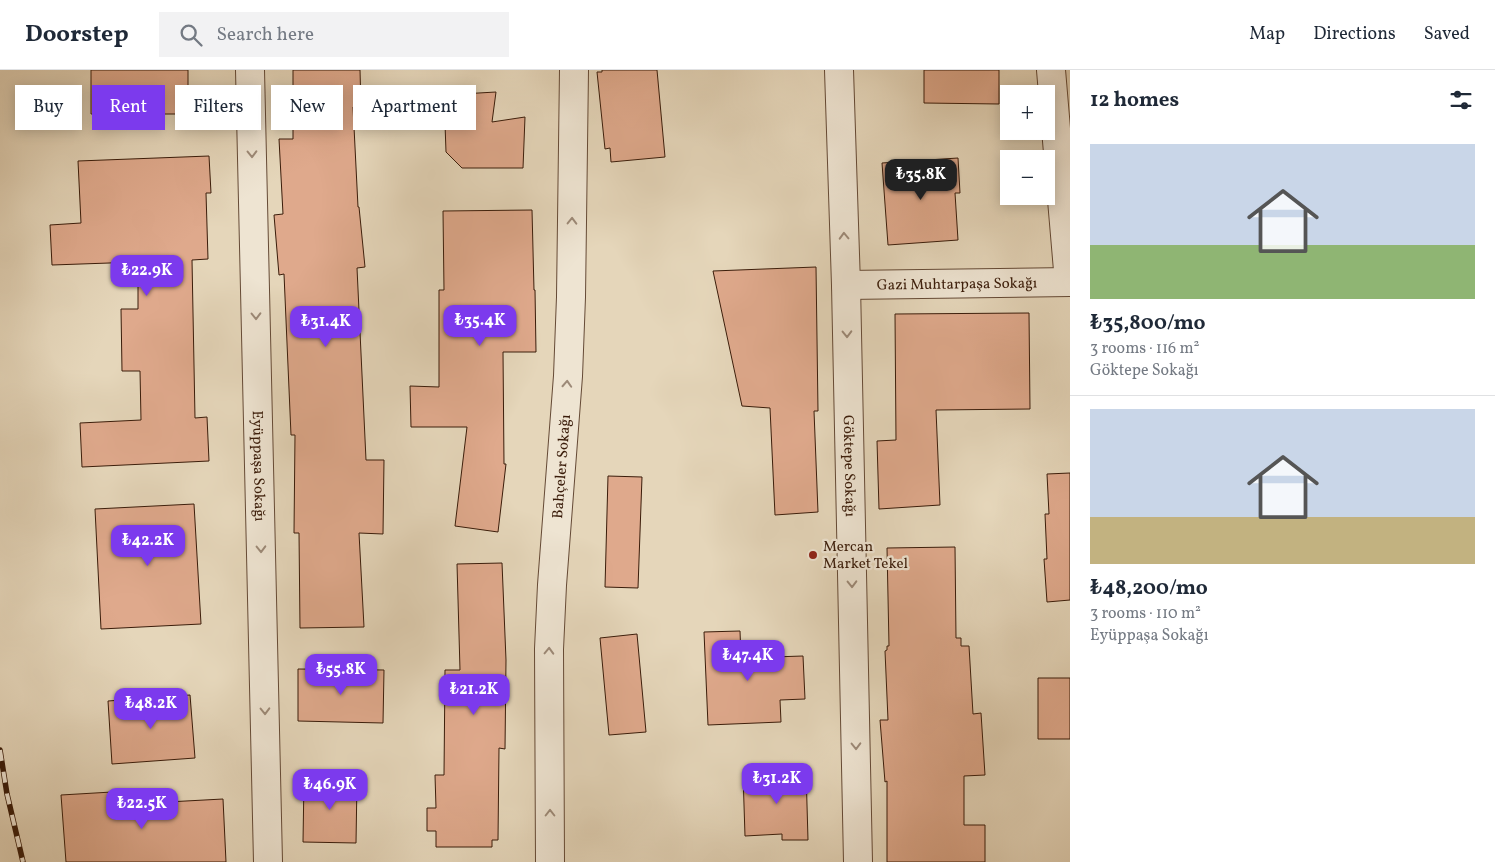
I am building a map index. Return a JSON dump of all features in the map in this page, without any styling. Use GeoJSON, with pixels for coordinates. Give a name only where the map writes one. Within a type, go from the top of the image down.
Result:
{"type":"FeatureCollection","features":[{"type":"Feature","properties":{"kind":"street","name":"Eyüppaşa Sokağı"},"geometry":{"type":"LineString","coordinates":[[250,70],[268,862]]}},
{"type":"Feature","properties":{"kind":"street","name":"Bahçeler Sokağı"},"geometry":{"type":"LineString","coordinates":[[550,862],[549,649],[568,369],[574,70]]}},
{"type":"Feature","properties":{"kind":"street","name":"Göktepe Sokağı"},"geometry":{"type":"LineString","coordinates":[[839,70],[846,285],[858,862]]}},
{"type":"Feature","properties":{"kind":"street","name":"Gazi Muhtarpaşa Sokağı"},"geometry":{"type":"LineString","coordinates":[[846,285],[1070,282],[1051,70]]}},
{"type":"Feature","properties":{"kind":"building"},"geometry":{"type":"Polygon","coordinates":[[[91,70],[188,70],[188,85],[175,85],[175,114],[165,114],[165,85],[92,85],[91,114],[91,70]]]}},
{"type":"Feature","properties":{"kind":"building"},"geometry":{"type":"Polygon","coordinates":[[[293,70],[360,70],[360,85],[353,85],[353,130],[358,207],[365,267],[357,268],[366,460],[384,460],[383,534],[359,533],[364,627],[300,628],[299,533],[294,533],[295,435],[291,435],[284,274],[279,275],[274,215],[283,214],[279,139],[293,139],[293,130],[343,130],[343,85],[293,85],[293,70]]]}},
{"type":"Feature","properties":{"kind":"building"},"geometry":{"type":"Polygon","coordinates":[[[602,70],[657,70],[665,157],[611,162],[610,148],[605,149],[597,72],[602,72],[602,70]]]}},
{"type":"Feature","properties":{"kind":"building"},"geometry":{"type":"Polygon","coordinates":[[[924,70],[999,70],[999,104],[924,103],[924,70]]]}},
{"type":"Feature","properties":{"kind":"building"},"geometry":{"type":"Polygon","coordinates":[[[496,92],[492,122],[525,117],[523,168],[462,168],[446,152],[445,130],[476,130],[476,93],[496,92]]]}},
{"type":"Feature","properties":{"kind":"building"},"geometry":{"type":"Polygon","coordinates":[[[209,156],[211,193],[206,193],[208,259],[192,260],[195,418],[207,417],[209,461],[82,467],[80,423],[141,420],[140,371],[122,371],[121,309],[138,309],[138,262],[52,265],[50,225],[81,223],[78,161],[209,156]]]}},
{"type":"Feature","properties":{"kind":"building"},"geometry":{"type":"Polygon","coordinates":[[[958,158],[960,193],[955,193],[958,240],[888,245],[882,163],[958,158]]]}},
{"type":"Feature","properties":{"kind":"building"},"geometry":{"type":"Polygon","coordinates":[[[532,210],[536,352],[503,352],[504,464],[506,464],[498,532],[455,526],[467,427],[411,427],[410,386],[439,387],[439,290],[444,290],[443,211],[532,210]]]}},
{"type":"Feature","properties":{"kind":"building"},"geometry":{"type":"Polygon","coordinates":[[[816,267],[818,411],[814,411],[818,512],[775,515],[770,408],[742,406],[713,271],[816,267]]]}},
{"type":"Feature","properties":{"kind":"building"},"geometry":{"type":"Polygon","coordinates":[[[1029,313],[1030,409],[936,410],[940,505],[879,509],[877,441],[896,440],[895,314],[1029,313]]]}},
{"type":"Feature","properties":{"kind":"building"},"geometry":{"type":"Polygon","coordinates":[[[1070,473],[1070,600],[1047,602],[1044,559],[1047,559],[1045,514],[1049,514],[1047,474],[1070,473]]]}},
{"type":"Feature","properties":{"kind":"building"},"geometry":{"type":"Polygon","coordinates":[[[608,476],[642,477],[638,588],[605,587],[608,476]]]}},
{"type":"Feature","properties":{"kind":"building"},"geometry":{"type":"Polygon","coordinates":[[[194,504],[201,624],[101,629],[95,509],[194,504]]]}},
{"type":"Feature","properties":{"kind":"building"},"geometry":{"type":"Polygon","coordinates":[[[955,547],[956,638],[961,638],[961,646],[969,646],[973,714],[981,713],[985,775],[964,776],[964,825],[985,825],[985,862],[887,862],[887,781],[885,782],[880,720],[888,720],[885,651],[887,646],[889,646],[887,548],[955,547]]]}},
{"type":"Feature","properties":{"kind":"building"},"geometry":{"type":"Polygon","coordinates":[[[502,563],[506,660],[505,749],[499,748],[498,840],[492,840],[492,847],[436,847],[436,831],[427,831],[427,808],[436,808],[435,775],[444,775],[445,670],[460,670],[457,564],[502,563]]]}},
{"type":"Feature","properties":{"kind":"building"},"geometry":{"type":"Polygon","coordinates":[[[740,631],[741,658],[803,656],[805,699],[780,700],[781,722],[708,725],[704,632],[740,631]]]}},
{"type":"Feature","properties":{"kind":"building"},"geometry":{"type":"Polygon","coordinates":[[[637,634],[646,732],[609,735],[600,638],[637,634]]]}},
{"type":"Feature","properties":{"kind":"building"},"geometry":{"type":"Polygon","coordinates":[[[298,669],[384,670],[383,723],[298,721],[298,669]]]}},
{"type":"Feature","properties":{"kind":"building"},"geometry":{"type":"Polygon","coordinates":[[[1038,678],[1070,678],[1070,739],[1038,739],[1038,678]]]}},
{"type":"Feature","properties":{"kind":"building"},"geometry":{"type":"Polygon","coordinates":[[[190,695],[195,758],[112,764],[108,701],[190,695]]]}},
{"type":"Feature","properties":{"kind":"building"},"geometry":{"type":"Polygon","coordinates":[[[781,769],[806,770],[808,840],[782,840],[782,834],[745,836],[743,774],[781,774],[781,769]]]}},
{"type":"Feature","properties":{"kind":"building"},"geometry":{"type":"Polygon","coordinates":[[[304,780],[357,781],[356,843],[303,842],[304,780]]]}},
{"type":"Feature","properties":{"kind":"building"},"geometry":{"type":"Polygon","coordinates":[[[129,791],[130,804],[223,799],[226,862],[66,862],[61,795],[129,791]]]}},
{"type":"Feature","properties":{"kind":"railway"},"geometry":{"type":"LineString","coordinates":[[0,750],[7,794],[23,862]]}},
{"type":"Feature","properties":{"kind":"place","name":"Mercan Market Tekel"},"geometry":{"type":"Point","coordinates":[813,555]}}]}
